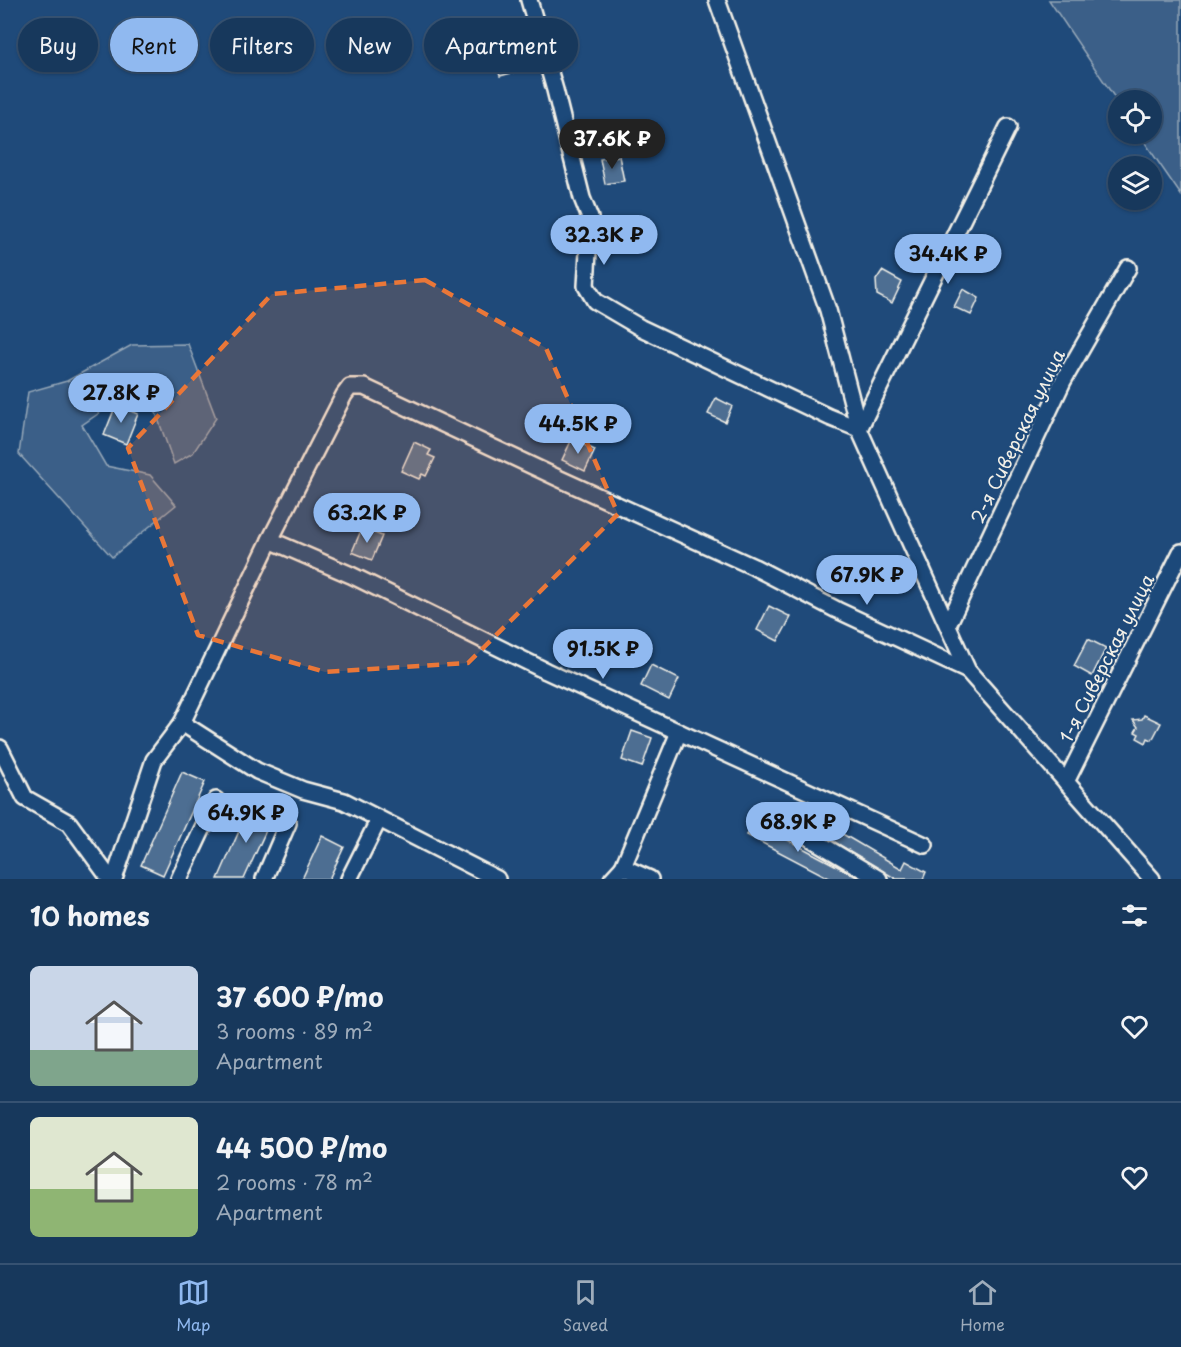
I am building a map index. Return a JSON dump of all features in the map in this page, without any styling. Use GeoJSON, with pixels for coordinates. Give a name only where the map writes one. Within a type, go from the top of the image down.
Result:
{"type":"FeatureCollection","features":[{"type":"Feature","properties":{"kind":"street"},"geometry":{"type":"LineString","coordinates":[[529,0],[555,90],[582,198],[590,218],[586,286],[595,301],[641,328],[859,429]]}},
{"type":"Feature","properties":{"kind":"street"},"geometry":{"type":"LineString","coordinates":[[717,0],[828,310],[859,429],[968,671],[1152,879]]}},
{"type":"Feature","properties":{"kind":"street"},"geometry":{"type":"LineString","coordinates":[[859,429],[1008,127]]}},
{"type":"Feature","properties":{"kind":"street","name":"2-я Сиверская улица"},"geometry":{"type":"LineString","coordinates":[[948,625],[1063,381],[1128,268]]}},
{"type":"Feature","properties":{"kind":"street"},"geometry":{"type":"LineString","coordinates":[[114,879],[154,760],[182,723],[270,540],[350,387],[364,387],[754,567],[837,610],[968,671]]}},
{"type":"Feature","properties":{"kind":"street"},"geometry":{"type":"LineString","coordinates":[[270,540],[351,575],[546,671],[925,845]]}},
{"type":"Feature","properties":{"kind":"street","name":"1-я Сиверская улица"},"geometry":{"type":"LineString","coordinates":[[1066,782],[1181,552]]}},
{"type":"Feature","properties":{"kind":"street"},"geometry":{"type":"LineString","coordinates":[[182,723],[257,771],[303,790],[344,801],[497,879]]}},
{"type":"Feature","properties":{"kind":"street"},"geometry":{"type":"LineString","coordinates":[[612,879],[623,867],[679,732]]}},
{"type":"Feature","properties":{"kind":"street"},"geometry":{"type":"LineString","coordinates":[[0,748],[25,798],[69,823],[110,879]]}},
{"type":"Feature","properties":{"kind":"street"},"geometry":{"type":"LineString","coordinates":[[179,879],[216,800]]}},
{"type":"Feature","properties":{"kind":"street"},"geometry":{"type":"LineString","coordinates":[[349,879],[379,819]]}},
{"type":"Feature","properties":{"kind":"street"},"geometry":{"type":"LineString","coordinates":[[778,819],[879,879]]}},
{"type":"Feature","properties":{"kind":"street"},"geometry":{"type":"LineString","coordinates":[[264,879],[288,823]]}},
{"type":"Feature","properties":{"kind":"street"},"geometry":{"type":"LineString","coordinates":[[623,867],[650,879]]}},
{"type":"Feature","properties":{"kind":"highlighted area"},"geometry":{"type":"Polygon","coordinates":[[[425,280],[546,348],[618,514],[468,663],[325,672],[198,635],[128,448],[272,294],[425,280]]]}},
{"type":"Feature","properties":{"kind":"shaded area"},"geometry":{"type":"Polygon","coordinates":[[[1049,0],[1181,0],[1181,195],[1162,167],[1162,156],[1154,156],[1146,144],[1162,144],[1162,90],[1110,90],[1049,0]]]}},
{"type":"Feature","properties":{"kind":"shaded area"},"geometry":{"type":"Polygon","coordinates":[[[188,344],[216,418],[193,453],[174,464],[151,399],[127,394],[82,425],[106,466],[150,475],[176,505],[112,557],[19,454],[28,392],[67,381],[132,345],[188,344]]]}},
{"type":"Feature","properties":{"kind":"building"},"geometry":{"type":"Polygon","coordinates":[[[499,72],[515,72],[500,76],[499,72]]]}},
{"type":"Feature","properties":{"kind":"building"},"geometry":{"type":"Polygon","coordinates":[[[619,156],[624,181],[605,184],[600,159],[619,156]]]}},
{"type":"Feature","properties":{"kind":"building"},"geometry":{"type":"Polygon","coordinates":[[[882,271],[902,282],[892,303],[877,295],[876,280],[882,271]]]}},
{"type":"Feature","properties":{"kind":"building"},"geometry":{"type":"Polygon","coordinates":[[[963,289],[979,298],[971,315],[954,307],[963,289]]]}},
{"type":"Feature","properties":{"kind":"building"},"geometry":{"type":"Polygon","coordinates":[[[716,398],[732,406],[725,422],[708,414],[716,398]]]}},
{"type":"Feature","properties":{"kind":"building"},"geometry":{"type":"Polygon","coordinates":[[[116,405],[138,414],[126,444],[104,435],[116,405]]]}},
{"type":"Feature","properties":{"kind":"building"},"geometry":{"type":"Polygon","coordinates":[[[572,439],[595,450],[585,471],[562,460],[572,439]]]}},
{"type":"Feature","properties":{"kind":"building"},"geometry":{"type":"Polygon","coordinates":[[[414,442],[431,450],[428,455],[435,458],[426,476],[422,474],[419,479],[401,471],[414,442]]]}},
{"type":"Feature","properties":{"kind":"building"},"geometry":{"type":"Polygon","coordinates":[[[362,528],[382,536],[372,560],[352,552],[362,528]]]}},
{"type":"Feature","properties":{"kind":"building"},"geometry":{"type":"Polygon","coordinates":[[[769,606],[791,617],[778,641],[757,630],[769,606]]]}},
{"type":"Feature","properties":{"kind":"building"},"geometry":{"type":"Polygon","coordinates":[[[1088,639],[1106,648],[1092,676],[1074,666],[1088,639]]]}},
{"type":"Feature","properties":{"kind":"building"},"geometry":{"type":"Polygon","coordinates":[[[651,665],[679,679],[669,700],[641,686],[651,665]]]}},
{"type":"Feature","properties":{"kind":"building"},"geometry":{"type":"Polygon","coordinates":[[[1144,715],[1161,723],[1152,740],[1148,738],[1146,743],[1137,738],[1139,734],[1135,732],[1138,727],[1133,720],[1142,719],[1144,715]]]}},
{"type":"Feature","properties":{"kind":"building"},"geometry":{"type":"Polygon","coordinates":[[[632,731],[652,738],[642,767],[622,760],[632,731]]]}},
{"type":"Feature","properties":{"kind":"building"},"geometry":{"type":"Polygon","coordinates":[[[182,772],[205,782],[163,875],[141,865],[182,772]]]}},
{"type":"Feature","properties":{"kind":"building"},"geometry":{"type":"Polygon","coordinates":[[[251,804],[273,815],[244,879],[218,879],[251,804]]]}},
{"type":"Feature","properties":{"kind":"building"},"geometry":{"type":"Polygon","coordinates":[[[800,809],[902,869],[906,861],[926,872],[923,879],[896,879],[795,818],[800,809]]]}},
{"type":"Feature","properties":{"kind":"building"},"geometry":{"type":"Polygon","coordinates":[[[754,822],[860,879],[831,879],[747,835],[754,822]]]}},
{"type":"Feature","properties":{"kind":"building"},"geometry":{"type":"Polygon","coordinates":[[[322,836],[344,847],[329,879],[302,879],[322,836]]]}}]}
